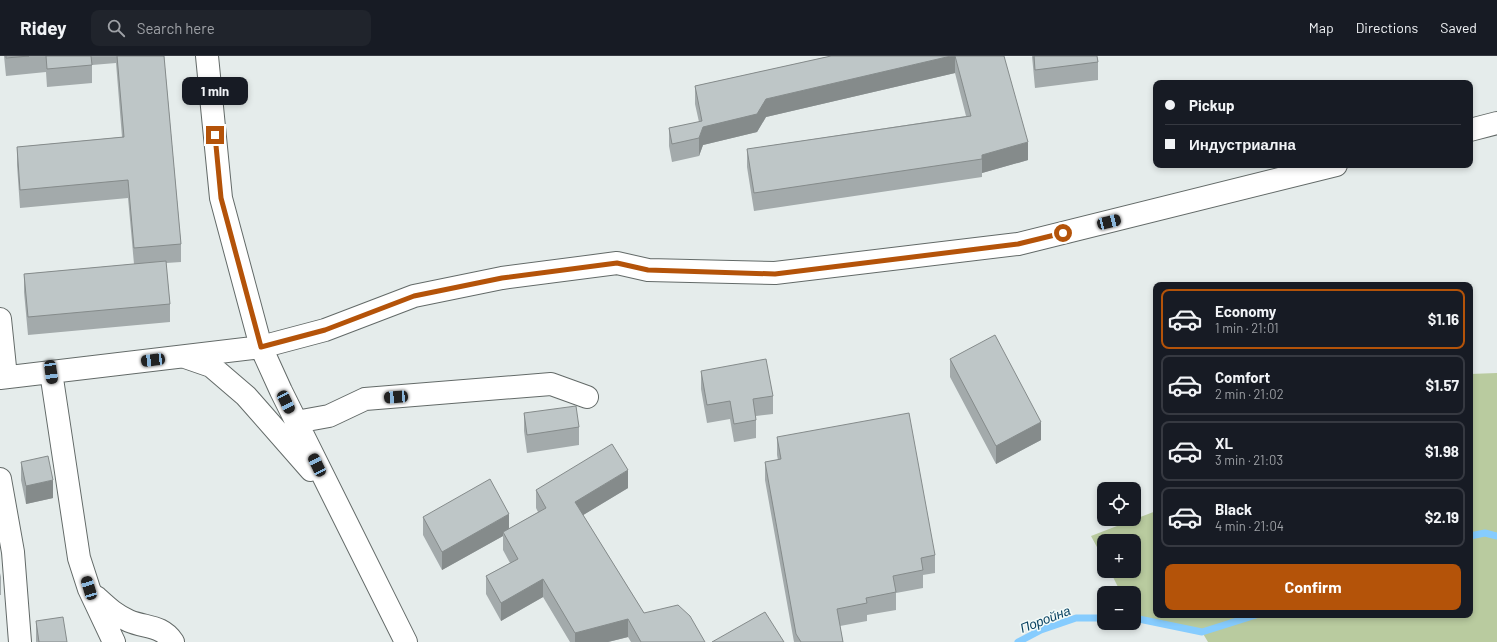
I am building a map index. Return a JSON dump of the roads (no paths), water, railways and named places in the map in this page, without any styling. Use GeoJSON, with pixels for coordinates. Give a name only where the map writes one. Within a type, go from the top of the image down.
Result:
{"type":"FeatureCollection","features":[{"type":"Feature","properties":{"kind":"street"},"geometry":{"type":"LineString","coordinates":[[207,56],[221,198],[261,347],[296,422],[406,642]]}},
{"type":"Feature","properties":{"kind":"street"},"geometry":{"type":"LineString","coordinates":[[1473,129],[1497,123]]}},
{"type":"Feature","properties":{"kind":"street"},"geometry":{"type":"LineString","coordinates":[[0,319],[3,378],[261,347],[325,330],[414,296],[502,278],[617,263],[648,270],[775,274],[1018,244],[1324,168]]}},
{"type":"Feature","properties":{"kind":"street"},"geometry":{"type":"LineString","coordinates":[[182,356],[211,366],[246,396],[331,493]]}},
{"type":"Feature","properties":{"kind":"street"},"geometry":{"type":"LineString","coordinates":[[51,372],[79,558],[89,588],[114,642]]}},
{"type":"Feature","properties":{"kind":"street"},"geometry":{"type":"LineString","coordinates":[[296,422],[329,416],[365,399],[551,384],[586,397]]}},
{"type":"Feature","properties":{"kind":"street"},"geometry":{"type":"LineString","coordinates":[[1,493],[13,552],[20,642]]}},
{"type":"Feature","properties":{"kind":"street"},"geometry":{"type":"LineString","coordinates":[[89,588],[112,612],[130,622],[163,631],[173,642]]}},
{"type":"Feature","properties":{"kind":"waterway","name":"Поройна"},"geometry":{"type":"LineString","coordinates":[[1473,535],[1485,533],[1497,536]]}},
{"type":"Feature","properties":{"kind":"waterway","name":"Поройна"},"geometry":{"type":"LineString","coordinates":[[1018,642],[1041,630],[1076,618],[1097,618]]}},
{"type":"Feature","properties":{"kind":"waterway","name":"Поройна"},"geometry":{"type":"LineString","coordinates":[[1141,619],[1202,632],[1246,618]]}}]}
